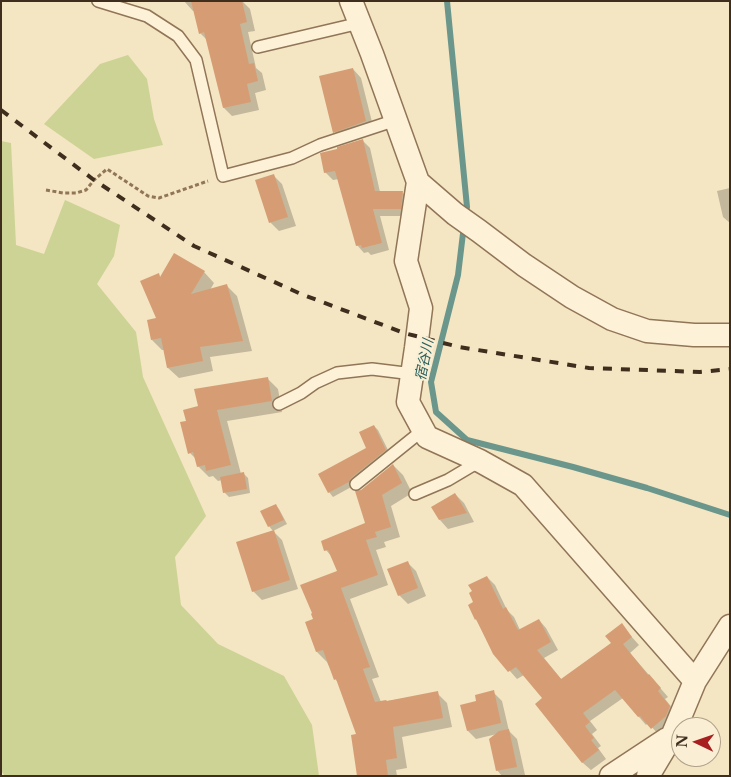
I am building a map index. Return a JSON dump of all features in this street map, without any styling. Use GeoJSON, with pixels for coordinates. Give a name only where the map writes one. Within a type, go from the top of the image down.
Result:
{"type":"FeatureCollection","features":[{"type":"Feature","properties":{"kind":"street"},"geometry":{"type":"LineString","coordinates":[[351,1],[418,182],[406,261],[421,308],[408,402],[427,436],[480,461],[523,486],[694,681]]}},
{"type":"Feature","properties":{"kind":"street"},"geometry":{"type":"LineString","coordinates":[[418,182],[455,214],[524,265],[572,297],[612,319],[647,331],[694,335],[730,335]]}},
{"type":"Feature","properties":{"kind":"street"},"geometry":{"type":"LineString","coordinates":[[680,717],[694,681],[730,626]]}},
{"type":"Feature","properties":{"kind":"street"},"geometry":{"type":"LineString","coordinates":[[611,776],[671,735]]}},
{"type":"Feature","properties":{"kind":"street"},"geometry":{"type":"LineString","coordinates":[[648,776],[671,737]]}},
{"type":"Feature","properties":{"kind":"lane"},"geometry":{"type":"LineString","coordinates":[[98,1],[147,16],[178,36],[196,60],[223,176],[292,158],[320,145],[396,120]]}},
{"type":"Feature","properties":{"kind":"lane"},"geometry":{"type":"LineString","coordinates":[[258,47],[360,24]]}},
{"type":"Feature","properties":{"kind":"lane"},"geometry":{"type":"LineString","coordinates":[[280,404],[315,383],[337,373],[372,369],[412,374]]}},
{"type":"Feature","properties":{"kind":"lane"},"geometry":{"type":"LineString","coordinates":[[356,484],[423,430]]}},
{"type":"Feature","properties":{"kind":"lane"},"geometry":{"type":"LineString","coordinates":[[415,494],[448,480],[480,461]]}},
{"type":"Feature","properties":{"kind":"path"},"geometry":{"type":"LineString","coordinates":[[46,190],[76,193],[86,190],[107,169],[148,196],[159,198],[223,176]]}},
{"type":"Feature","properties":{"kind":"green space"},"geometry":{"type":"Polygon","coordinates":[[[128,55],[147,79],[154,119],[163,145],[94,159],[44,124],[100,64],[128,55]]]}},
{"type":"Feature","properties":{"kind":"green space"},"geometry":{"type":"Polygon","coordinates":[[[1,141],[11,143],[16,245],[44,254],[65,200],[120,225],[114,256],[97,284],[136,332],[143,377],[206,516],[175,557],[181,605],[218,644],[284,676],[312,725],[319,776],[5,776],[1,771],[1,141]]]}},
{"type":"Feature","properties":{"kind":"building"},"geometry":{"type":"Polygon","coordinates":[[[191,1],[242,1],[247,22],[240,24],[249,64],[254,63],[258,81],[247,84],[251,102],[223,108],[204,32],[199,34],[191,1]]]}},
{"type":"Feature","properties":{"kind":"building"},"geometry":{"type":"Polygon","coordinates":[[[353,68],[366,121],[333,133],[319,76],[353,68]]]}},
{"type":"Feature","properties":{"kind":"building"},"geometry":{"type":"Polygon","coordinates":[[[363,139],[375,191],[403,191],[401,209],[373,209],[382,243],[362,248],[361,245],[356,246],[335,171],[324,173],[320,153],[363,139]]]}},
{"type":"Feature","properties":{"kind":"building"},"geometry":{"type":"Polygon","coordinates":[[[274,174],[288,217],[269,223],[255,180],[274,174]]]}},
{"type":"Feature","properties":{"kind":"building"},"geometry":{"type":"Polygon","coordinates":[[[174,253],[205,271],[191,294],[227,284],[243,341],[200,347],[203,361],[167,368],[161,338],[151,340],[147,320],[156,318],[140,281],[159,273],[160,277],[174,253]]]}},
{"type":"Feature","properties":{"kind":"building"},"geometry":{"type":"Polygon","coordinates":[[[268,377],[272,401],[217,410],[231,465],[206,471],[205,465],[197,467],[193,452],[188,454],[180,422],[186,421],[183,410],[198,406],[194,389],[268,377]]]}},
{"type":"Feature","properties":{"kind":"building"},"geometry":{"type":"Polygon","coordinates":[[[374,425],[386,450],[351,478],[349,482],[328,493],[318,474],[366,448],[359,432],[374,425]]]}},
{"type":"Feature","properties":{"kind":"building"},"geometry":{"type":"Polygon","coordinates":[[[393,464],[402,483],[382,495],[391,527],[375,532],[377,537],[366,540],[378,575],[341,588],[370,667],[363,669],[375,702],[438,691],[443,718],[393,727],[397,758],[386,760],[388,776],[357,776],[351,735],[356,734],[323,650],[316,652],[305,622],[313,619],[312,613],[300,585],[337,571],[328,550],[324,551],[321,541],[365,523],[355,491],[361,490],[393,464]]]}},
{"type":"Feature","properties":{"kind":"building"},"geometry":{"type":"Polygon","coordinates":[[[244,472],[247,489],[223,493],[220,477],[244,472]]]}},
{"type":"Feature","properties":{"kind":"building"},"geometry":{"type":"Polygon","coordinates":[[[455,493],[467,513],[439,520],[431,507],[455,493]]]}},
{"type":"Feature","properties":{"kind":"building"},"geometry":{"type":"Polygon","coordinates":[[[276,504],[284,520],[268,527],[260,511],[276,504]]]}},
{"type":"Feature","properties":{"kind":"building"},"geometry":{"type":"Polygon","coordinates":[[[274,530],[290,580],[252,592],[236,542],[274,530]]]}},
{"type":"Feature","properties":{"kind":"building"},"geometry":{"type":"Polygon","coordinates":[[[408,561],[418,588],[398,596],[387,569],[408,561]]]}},
{"type":"Feature","properties":{"kind":"building"},"geometry":{"type":"Polygon","coordinates":[[[487,576],[503,609],[506,607],[518,630],[539,619],[551,642],[537,650],[561,679],[611,643],[605,636],[622,623],[632,637],[623,644],[661,688],[658,691],[670,706],[666,716],[651,729],[615,690],[583,713],[590,722],[585,726],[594,738],[591,740],[599,750],[582,763],[535,704],[542,698],[516,667],[508,672],[493,654],[475,620],[468,605],[473,602],[469,593],[472,591],[468,585],[487,576]]]}},
{"type":"Feature","properties":{"kind":"building"},"geometry":{"type":"Polygon","coordinates":[[[494,690],[501,723],[467,731],[460,705],[476,701],[475,695],[494,690]]]}},
{"type":"Feature","properties":{"kind":"building"},"geometry":{"type":"Polygon","coordinates":[[[509,729],[517,767],[496,771],[489,739],[499,731],[509,729]]]}},
{"type":"Feature","properties":{"kind":"waterway","name":"宿谷川"},"geometry":{"type":"LineString","coordinates":[[447,1],[467,207],[465,215]]}},
{"type":"Feature","properties":{"kind":"waterway","name":"宿谷川"},"geometry":{"type":"LineString","coordinates":[[464,225],[458,275],[431,382],[436,412],[467,440],[647,488],[730,515]]}},
{"type":"Feature","properties":{"kind":"railway"},"geometry":{"type":"LineString","coordinates":[[1,110],[94,180],[194,246],[301,294],[404,333],[459,347],[589,368],[700,372],[730,369]]}}]}
